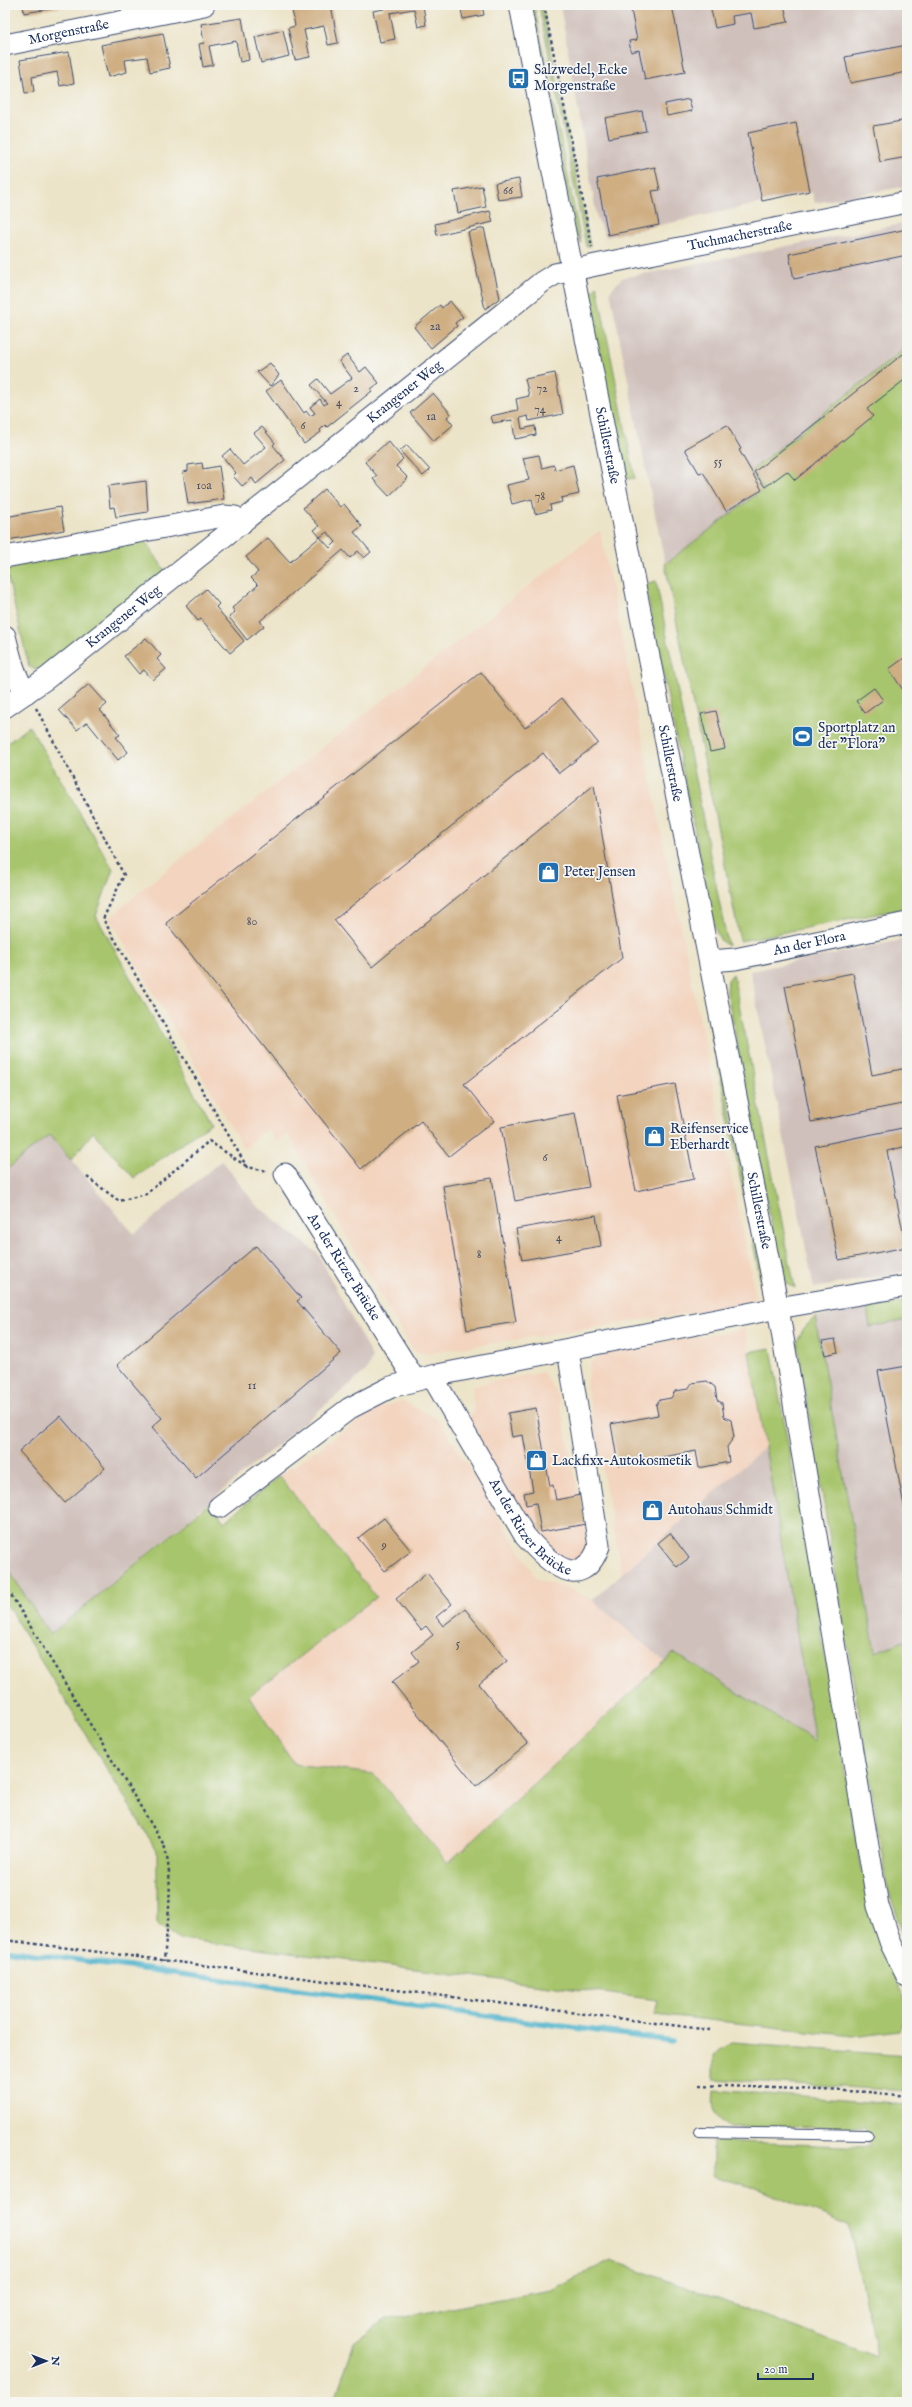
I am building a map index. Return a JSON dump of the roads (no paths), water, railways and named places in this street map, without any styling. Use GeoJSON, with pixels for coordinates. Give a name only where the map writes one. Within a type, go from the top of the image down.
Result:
{"type":"FeatureCollection","features":[{"type":"Feature","properties":{"kind":"street","name":"Morgenstraße"},"geometry":{"type":"LineString","coordinates":[[5,45],[204,5]]}},
{"type":"Feature","properties":{"kind":"street","name":"Schillerstraße"},"geometry":{"type":"LineString","coordinates":[[520,5],[711,961],[778,1308],[878,1906],[891,1944],[907,1976]]}},
{"type":"Feature","properties":{"kind":"street","name":"Tuchmacherstraße"},"geometry":{"type":"LineString","coordinates":[[573,270],[907,202]]}},
{"type":"Feature","properties":{"kind":"street","name":"Krangener Weg"},"geometry":{"type":"LineString","coordinates":[[5,707],[26,693],[241,524],[542,282],[555,274],[573,270]]}},
{"type":"Feature","properties":{"kind":"street"},"geometry":{"type":"LineString","coordinates":[[5,557],[224,516],[235,517],[241,524]]}},
{"type":"Feature","properties":{"kind":"street"},"geometry":{"type":"LineString","coordinates":[[5,636],[13,667],[19,682],[26,693]]}},
{"type":"Feature","properties":{"kind":"street","name":"An der Flora"},"geometry":{"type":"LineString","coordinates":[[711,961],[735,958],[907,923]]}},
{"type":"Feature","properties":{"kind":"street","name":"An der Ritzer Brücke"},"geometry":{"type":"LineString","coordinates":[[285,1174],[423,1378],[525,1536],[544,1559],[563,1571],[576,1571],[587,1566],[595,1557],[599,1546],[568,1350]]}},
{"type":"Feature","properties":{"kind":"street"},"geometry":{"type":"LineString","coordinates":[[219,1507],[350,1408],[391,1387],[423,1378],[778,1308],[907,1286]]}},
{"type":"Feature","properties":{"kind":"lane"},"geometry":{"type":"LineString","coordinates":[[699,2132],[867,2135]]}},
{"type":"Feature","properties":{"kind":"waterway"},"geometry":{"type":"LineString","coordinates":[[5,1950],[672,2041]]}},
{"type":"Feature","properties":{"kind":"place","name":"Salzwedel, Ecke Morgenstraße"},"geometry":{"type":"Point","coordinates":[519,78]}},
{"type":"Feature","properties":{"kind":"place","name":"Sportplatz an der \"Flora\""},"geometry":{"type":"Point","coordinates":[803,736]}},
{"type":"Feature","properties":{"kind":"place","name":"Peter Jensen"},"geometry":{"type":"Point","coordinates":[548,872]}},
{"type":"Feature","properties":{"kind":"place","name":"Reifenservice Eberhardt"},"geometry":{"type":"Point","coordinates":[655,1137]}},
{"type":"Feature","properties":{"kind":"place","name":"Lackfixx-Autokosmetik"},"geometry":{"type":"Point","coordinates":[536,1461]}},
{"type":"Feature","properties":{"kind":"place","name":"Autohaus Schmidt"},"geometry":{"type":"Point","coordinates":[652,1510]}}]}
